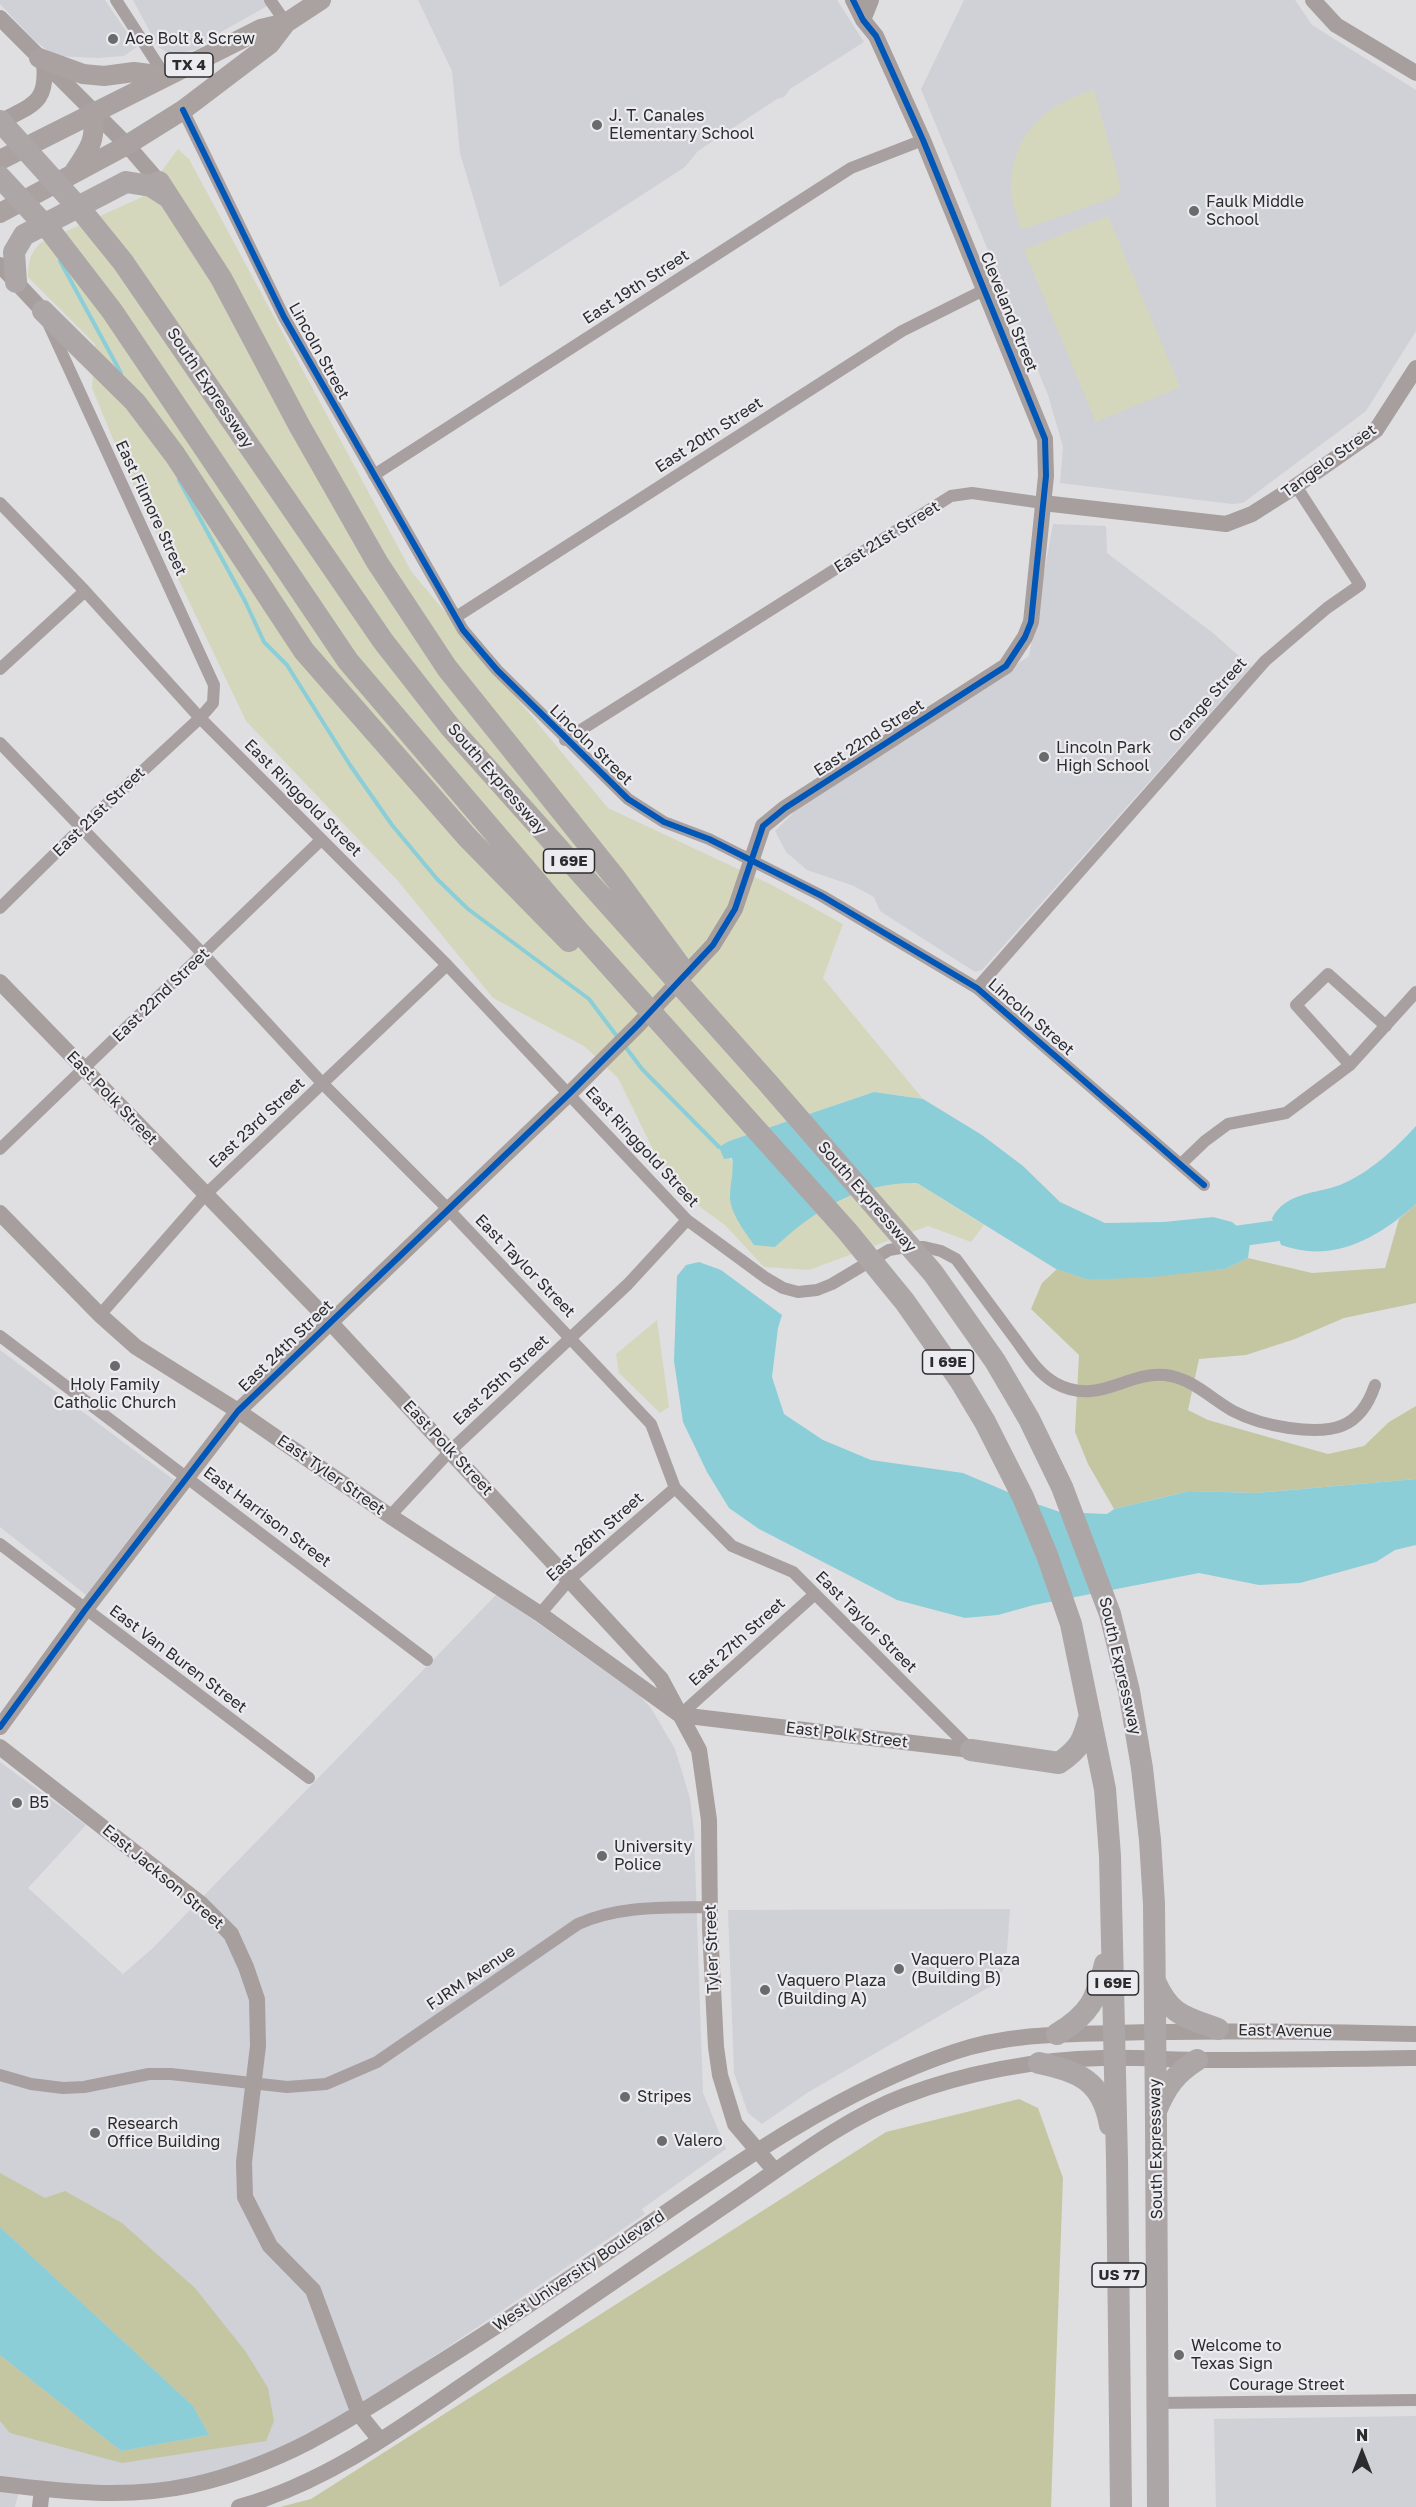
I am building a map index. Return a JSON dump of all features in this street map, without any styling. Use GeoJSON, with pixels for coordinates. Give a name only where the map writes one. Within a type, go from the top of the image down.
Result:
{"type":"FeatureCollection","features":[{"type":"Feature","properties":{"kind":"highway","name":"South Expressway"},"geometry":{"type":"LineString","coordinates":[[0,122],[86,215],[123,262],[383,641],[451,728],[767,1082],[933,1273],[995,1361],[1029,1419],[1062,1487],[1110,1614],[1129,1691],[1143,1778],[1150,1840],[1154,1977],[1158,2507]]}},
{"type":"Feature","properties":{"kind":"highway","name":"I 69E"},"geometry":{"type":"LineString","coordinates":[[0,177],[52,233],[112,311],[348,661],[574,926],[877,1267],[932,1337],[961,1382],[985,1422],[1023,1497],[1047,1555],[1071,1624],[1091,1711],[1105,1789],[1114,2033]]}},
{"type":"Feature","properties":{"kind":"highway"},"geometry":{"type":"LineString","coordinates":[[16,282],[14,252],[24,235],[126,182],[159,188],[221,279],[298,425],[377,562],[447,668],[616,879],[767,1082]]}},
{"type":"Feature","properties":{"kind":"highway"},"geometry":{"type":"LineString","coordinates":[[43,312],[135,402],[175,455],[304,651],[355,710],[467,837],[763,1138]]}},
{"type":"Feature","properties":{"kind":"highway"},"geometry":{"type":"LineString","coordinates":[[971,1750],[1059,1763],[1073,1754],[1083,1741],[1091,1711]]}},
{"type":"Feature","properties":{"kind":"highway"},"geometry":{"type":"LineString","coordinates":[[1057,2034],[1074,2024],[1097,1996],[1112,1934]]}},
{"type":"Feature","properties":{"kind":"highway"},"geometry":{"type":"LineString","coordinates":[[1154,1977],[1160,1993],[1173,2011],[1218,2029]]}},
{"type":"Feature","properties":{"kind":"highway","name":"US 77"},"geometry":{"type":"LineString","coordinates":[[1114,2033],[1121,2507]]}},
{"type":"Feature","properties":{"kind":"highway"},"geometry":{"type":"LineString","coordinates":[[1156,2112],[1163,2095],[1180,2071],[1197,2060]]}},
{"type":"Feature","properties":{"kind":"highway"},"geometry":{"type":"LineString","coordinates":[[1039,2063],[1066,2069],[1082,2076],[1093,2085],[1104,2102],[1117,2160]]}},
{"type":"Feature","properties":{"kind":"main road","name":"TX 4"},"geometry":{"type":"LineString","coordinates":[[0,213],[127,145],[183,110],[270,44],[286,23],[321,0]]}},
{"type":"Feature","properties":{"kind":"main road","name":"TX 4"},"geometry":{"type":"LineString","coordinates":[[0,160],[261,29],[286,23]]}},
{"type":"Feature","properties":{"kind":"main road"},"geometry":{"type":"LineString","coordinates":[[41,60],[82,74],[104,76],[134,72],[165,76]]}},
{"type":"Feature","properties":{"kind":"main road"},"geometry":{"type":"LineString","coordinates":[[74,173],[92,142],[95,132],[93,112]]}},
{"type":"Feature","properties":{"kind":"street"},"geometry":{"type":"LineString","coordinates":[[116,0],[165,76]]}},
{"type":"Feature","properties":{"kind":"street"},"geometry":{"type":"LineString","coordinates":[[270,0],[286,23]]}},
{"type":"Feature","properties":{"kind":"street","name":"Cleveland Street"},"geometry":{"type":"LineString","coordinates":[[853,0],[863,20],[876,36],[923,140],[986,289],[1045,439],[1046,476],[1031,622],[1016,651]]}},
{"type":"Feature","properties":{"kind":"street"},"geometry":{"type":"LineString","coordinates":[[863,20],[871,0]]}},
{"type":"Feature","properties":{"kind":"street"},"geometry":{"type":"LineString","coordinates":[[1313,0],[1336,25],[1416,73]]}},
{"type":"Feature","properties":{"kind":"street"},"geometry":{"type":"LineString","coordinates":[[0,18],[127,145],[159,188]]}},
{"type":"Feature","properties":{"kind":"street"},"geometry":{"type":"LineString","coordinates":[[0,122],[37,101],[44,91],[46,80],[41,60]]}},
{"type":"Feature","properties":{"kind":"street","name":"Lincoln Street"},"geometry":{"type":"LineString","coordinates":[[183,110],[284,316],[456,617],[497,670],[565,740],[628,799],[664,822],[709,838],[752,858],[822,896],[977,988],[1204,1185]]}},
{"type":"Feature","properties":{"kind":"street","name":"East 19th Street"},"geometry":{"type":"LineString","coordinates":[[374,475],[851,168],[923,140]]}},
{"type":"Feature","properties":{"kind":"street"},"geometry":{"type":"LineString","coordinates":[[0,265],[43,312]]}},
{"type":"Feature","properties":{"kind":"street","name":"East 20th Street"},"geometry":{"type":"LineString","coordinates":[[456,617],[902,331],[986,289]]}},
{"type":"Feature","properties":{"kind":"street","name":"East Filmore Street"},"geometry":{"type":"LineString","coordinates":[[43,312],[214,685],[213,703],[200,718]]}},
{"type":"Feature","properties":{"kind":"street","name":"Tangelo Street"},"geometry":{"type":"LineString","coordinates":[[1252,514],[1376,430],[1416,368]]}},
{"type":"Feature","properties":{"kind":"street","name":"Orange Street"},"geometry":{"type":"LineString","coordinates":[[977,988],[1265,661],[1327,608],[1360,585],[1296,486]]}},
{"type":"Feature","properties":{"kind":"street","name":"East 21st Street"},"geometry":{"type":"LineString","coordinates":[[565,740],[951,496],[972,494],[1226,524],[1252,514]]}},
{"type":"Feature","properties":{"kind":"street","name":"East Ringgold Street"},"geometry":{"type":"LineString","coordinates":[[0,503],[85,591],[200,718],[447,965],[687,1220],[766,1278],[783,1288],[798,1292],[817,1290],[832,1284],[889,1250],[906,1246],[941,1251],[956,1259],[1033,1365],[1056,1384],[1085,1392],[1110,1389],[1148,1376],[1177,1377],[1191,1383],[1234,1411],[1268,1425],[1325,1431],[1346,1424],[1363,1411],[1375,1384]]}},
{"type":"Feature","properties":{"kind":"street"},"geometry":{"type":"LineString","coordinates":[[0,669],[85,591]]}},
{"type":"Feature","properties":{"kind":"street","name":"East 22nd Street"},"geometry":{"type":"LineString","coordinates":[[638,1025],[713,945],[735,909],[763,826],[785,808],[1006,666],[1016,651]]}},
{"type":"Feature","properties":{"kind":"street","name":"East 21st Street"},"geometry":{"type":"LineString","coordinates":[[0,908],[82,827],[200,718]]}},
{"type":"Feature","properties":{"kind":"street","name":"East Taylor Street"},"geometry":{"type":"LineString","coordinates":[[0,743],[203,954],[323,1084],[448,1209],[651,1424],[675,1488],[732,1546],[793,1572],[971,1750]]}},
{"type":"Feature","properties":{"kind":"street","name":"East 22nd Street"},"geometry":{"type":"LineString","coordinates":[[0,1149],[321,840]]}},
{"type":"Feature","properties":{"kind":"street","name":"East 23rd Street"},"geometry":{"type":"LineString","coordinates":[[100,1315],[205,1195],[447,965]]}},
{"type":"Feature","properties":{"kind":"street"},"geometry":{"type":"LineString","coordinates":[[1350,1065],[1296,1005],[1328,974],[1386,1026]]}},
{"type":"Feature","properties":{"kind":"street","name":"East Polk Street"},"geometry":{"type":"LineString","coordinates":[[0,982],[451,1450],[661,1679],[680,1715],[971,1750]]}},
{"type":"Feature","properties":{"kind":"street"},"geometry":{"type":"LineString","coordinates":[[1181,1164],[1205,1141],[1228,1124],[1286,1113],[1350,1065],[1416,992]]}},
{"type":"Feature","properties":{"kind":"street","name":"East 24th Street"},"geometry":{"type":"LineString","coordinates":[[0,1727],[85,1610],[189,1478],[238,1411],[570,1094],[638,1025]]}},
{"type":"Feature","properties":{"kind":"street","name":"East Tyler Street"},"geometry":{"type":"LineString","coordinates":[[0,1213],[100,1315],[136,1347],[238,1411],[390,1516],[540,1614],[680,1715]]}},
{"type":"Feature","properties":{"kind":"street","name":"East 25th Street"},"geometry":{"type":"LineString","coordinates":[[390,1516],[451,1450],[628,1284],[687,1220]]}},
{"type":"Feature","properties":{"kind":"street","name":"East Harrison Street"},"geometry":{"type":"LineString","coordinates":[[0,1336],[427,1660]]}},
{"type":"Feature","properties":{"kind":"street","name":"East 26th Street"},"geometry":{"type":"LineString","coordinates":[[540,1614],[569,1580],[675,1488]]}},
{"type":"Feature","properties":{"kind":"street","name":"East Van Buren Street"},"geometry":{"type":"LineString","coordinates":[[0,1544],[309,1778]]}},
{"type":"Feature","properties":{"kind":"street","name":"East 27th Street"},"geometry":{"type":"LineString","coordinates":[[680,1715],[815,1594]]}},
{"type":"Feature","properties":{"kind":"street","name":"Tyler Street"},"geometry":{"type":"LineString","coordinates":[[680,1715],[699,1750],[709,1820],[716,2047],[720,2075],[735,2124],[775,2171]]}},
{"type":"Feature","properties":{"kind":"street","name":"East Jackson Street"},"geometry":{"type":"LineString","coordinates":[[0,1747],[201,1903],[231,1934],[246,1966],[257,1999],[258,2046],[244,2162],[245,2197],[270,2246],[313,2290],[359,2414],[380,2440]]}},
{"type":"Feature","properties":{"kind":"street","name":"FJRM Avenue"},"geometry":{"type":"LineString","coordinates":[[0,2075],[31,2084],[63,2088],[95,2085],[148,2074],[254,2082],[287,2087],[326,2084],[377,2062],[578,1924],[594,1917],[638,1908],[710,1907]]}},
{"type":"Feature","properties":{"kind":"street","name":"East Avenue"},"geometry":{"type":"LineString","coordinates":[[1154,2031],[1218,2029],[1416,2034]]}},
{"type":"Feature","properties":{"kind":"street","name":"West University Boulevard"},"geometry":{"type":"LineString","coordinates":[[0,2484],[107,2494],[188,2486],[261,2466],[306,2445],[359,2414],[525,2309],[705,2185],[858,2091],[959,2050],[1008,2037],[1154,2031]]}},
{"type":"Feature","properties":{"kind":"street","name":"West University Boulevard"},"geometry":{"type":"LineString","coordinates":[[239,2507],[266,2500],[303,2484],[380,2440],[775,2171],[870,2112],[934,2086],[1039,2063],[1115,2058],[1155,2059]]}},
{"type":"Feature","properties":{"kind":"street","name":"East Avenue"},"geometry":{"type":"LineString","coordinates":[[1155,2059],[1416,2058]]}},
{"type":"Feature","properties":{"kind":"street","name":"Courage Street"},"geometry":{"type":"LineString","coordinates":[[1157,2403],[1416,2400]]}},
{"type":"Feature","properties":{"kind":"street"},"geometry":{"type":"LineString","coordinates":[[40,2507],[42,2489]]}},
{"type":"Feature","properties":{"kind":"shaded area"},"geometry":{"type":"Polygon","coordinates":[[[0,0],[105,0],[137,47],[124,56],[98,58],[55,56],[35,41],[0,4],[0,0]]]}},
{"type":"Feature","properties":{"kind":"shaded area"},"geometry":{"type":"Polygon","coordinates":[[[133,0],[278,0],[214,36],[198,49],[172,55],[158,47],[133,0]]]}},
{"type":"Feature","properties":{"kind":"shaded area","name":"J. T. Canales Elementary School"},"geometry":{"type":"Polygon","coordinates":[[[418,0],[837,0],[864,42],[790,89],[784,97],[777,99],[698,151],[685,167],[500,287],[460,153],[452,71],[418,0]]]}},
{"type":"Feature","properties":{"kind":"shaded area","name":"Faulk Middle School"},"geometry":{"type":"Polygon","coordinates":[[[964,0],[1295,0],[1312,25],[1416,90],[1416,331],[1366,411],[1243,503],[1232,504],[1060,483],[1063,447],[1048,395],[921,89],[964,0]]]}},
{"type":"Feature","properties":{"kind":"shaded area","name":"Lincoln Park High School"},"geometry":{"type":"Polygon","coordinates":[[[1053,524],[1106,526],[1107,553],[1213,633],[1251,667],[982,970],[975,972],[880,911],[874,897],[854,886],[807,870],[786,852],[775,831],[801,805],[906,740],[1029,656],[1053,524]]]}},
{"type":"Feature","properties":{"kind":"shaded area"},"geometry":{"type":"Polygon","coordinates":[[[0,1350],[174,1480],[86,1595],[0,1527],[0,1350]]]}},
{"type":"Feature","properties":{"kind":"shaded area"},"geometry":{"type":"Polygon","coordinates":[[[497,1594],[640,1696],[651,1708],[675,1749],[690,1798],[694,1832],[703,2093],[726,2149],[642,2209],[645,2214],[384,2390],[311,2436],[238,2467],[194,2480],[100,2487],[22,2480],[15,2507],[0,2507],[0,1762],[86,1825],[28,1888],[123,1974],[153,1948],[497,1594]]]}},
{"type":"Feature","properties":{"kind":"shaded area"},"geometry":{"type":"Polygon","coordinates":[[[1010,1909],[1006,1964],[996,1983],[807,2093],[762,2124],[748,2113],[734,2073],[728,1910],[1010,1909]]]}},
{"type":"Feature","properties":{"kind":"shaded area"},"geometry":{"type":"Polygon","coordinates":[[[1416,2416],[1416,2507],[1216,2507],[1214,2419],[1416,2416]]]}},
{"type":"Feature","properties":{"kind":"green space"},"geometry":{"type":"Polygon","coordinates":[[[1094,90],[1121,187],[1117,196],[1022,230],[1013,205],[1011,189],[1017,153],[1024,138],[1046,113],[1076,96],[1094,90]]]}},
{"type":"Feature","properties":{"kind":"green space"},"geometry":{"type":"Polygon","coordinates":[[[178,149],[189,159],[411,571],[608,808],[770,884],[843,924],[823,978],[923,1099],[874,1092],[729,1141],[720,1147],[730,1159],[734,1169],[729,1195],[775,1247],[798,1225],[844,1196],[893,1182],[917,1183],[984,1225],[971,1242],[928,1226],[809,1270],[764,1267],[725,1225],[671,1186],[618,1078],[584,1046],[493,998],[398,881],[246,721],[122,461],[92,388],[95,344],[28,277],[30,258],[40,243],[142,197],[178,149]]]}},
{"type":"Feature","properties":{"kind":"green space"},"geometry":{"type":"Polygon","coordinates":[[[1108,216],[1180,387],[1096,422],[1024,250],[1108,216]]]}},
{"type":"Feature","properties":{"kind":"green space"},"geometry":{"type":"Polygon","coordinates":[[[1416,1204],[1416,1303],[1344,1318],[1295,1339],[1246,1355],[1199,1359],[1188,1410],[1208,1420],[1328,1454],[1364,1446],[1389,1422],[1416,1406],[1416,1479],[1256,1493],[1190,1491],[1114,1509],[1088,1464],[1075,1432],[1079,1355],[1031,1309],[1042,1283],[1057,1269],[1089,1280],[1225,1269],[1248,1258],[1312,1273],[1385,1268],[1399,1219],[1416,1204]]]}},
{"type":"Feature","properties":{"kind":"green space"},"geometry":{"type":"Polygon","coordinates":[[[657,1320],[669,1407],[660,1413],[619,1373],[616,1354],[657,1320]]]}},
{"type":"Feature","properties":{"kind":"green space"},"geometry":{"type":"Polygon","coordinates":[[[1019,2099],[1038,2108],[1063,2178],[1051,2507],[280,2507],[311,2499],[886,2132],[1019,2099]]]}},
{"type":"Feature","properties":{"kind":"green space"},"geometry":{"type":"Polygon","coordinates":[[[0,2173],[45,2198],[65,2191],[122,2223],[195,2288],[246,2352],[268,2388],[274,2421],[266,2441],[122,2463],[10,2433],[0,2421],[0,2355],[121,2451],[209,2435],[193,2406],[0,2227],[0,2173]]]}},
{"type":"Feature","properties":{"kind":"water"},"geometry":{"type":"Polygon","coordinates":[[[874,1092],[923,1099],[982,1135],[1023,1166],[1060,1202],[1105,1223],[1164,1222],[1213,1217],[1232,1222],[1243,1231],[1250,1243],[1248,1258],[1225,1269],[1152,1277],[1089,1280],[1056,1269],[917,1183],[876,1187],[857,1193],[840,1200],[806,1221],[775,1247],[754,1245],[738,1220],[730,1199],[732,1158],[724,1159],[719,1147],[729,1141],[874,1092]]]}},
{"type":"Feature","properties":{"kind":"water"},"geometry":{"type":"Polygon","coordinates":[[[1416,1126],[1416,1204],[1386,1227],[1354,1244],[1319,1251],[1300,1250],[1281,1245],[1272,1218],[1278,1209],[1302,1195],[1340,1185],[1361,1174],[1390,1152],[1416,1126]]]}},
{"type":"Feature","properties":{"kind":"water"},"geometry":{"type":"Polygon","coordinates":[[[699,1262],[721,1270],[782,1315],[778,1328],[772,1377],[784,1414],[823,1440],[871,1460],[963,1473],[1060,1512],[1107,1514],[1114,1509],[1190,1491],[1256,1493],[1416,1479],[1416,1545],[1395,1550],[1376,1562],[1300,1583],[1259,1585],[1199,1573],[1034,1605],[998,1615],[965,1618],[897,1600],[759,1529],[729,1508],[707,1472],[683,1422],[674,1361],[677,1276],[686,1265],[699,1262]]]}},
{"type":"Feature","properties":{"kind":"water"},"geometry":{"type":"Polygon","coordinates":[[[0,2227],[193,2406],[209,2435],[121,2451],[0,2355],[0,2227]]]}},
{"type":"Feature","properties":{"kind":"waterway"},"geometry":{"type":"LineString","coordinates":[[60,261],[121,373]]}},
{"type":"Feature","properties":{"kind":"waterway"},"geometry":{"type":"LineString","coordinates":[[179,480],[245,601],[264,642],[287,665],[350,765],[392,825],[437,879],[468,909],[589,999],[619,1039]]}},
{"type":"Feature","properties":{"kind":"waterway"},"geometry":{"type":"LineString","coordinates":[[624,1045],[642,1069],[719,1147]]}},
{"type":"Feature","properties":{"kind":"waterway"},"geometry":{"type":"LineString","coordinates":[[1217,1239],[1302,1225]]}},
{"type":"Feature","properties":{"kind":"cycle path"},"geometry":{"type":"LineString","coordinates":[[0,1727],[85,1610],[238,1411],[570,1093],[713,945],[735,909],[763,826],[785,808],[1006,666],[1025,637],[1031,622],[1046,476],[1045,439],[923,140],[876,36],[863,20],[853,0]]}},
{"type":"Feature","properties":{"kind":"cycle path"},"geometry":{"type":"LineString","coordinates":[[183,110],[284,317],[463,630],[497,670],[628,799],[664,822],[709,839],[822,896],[977,988],[1204,1185]]}},
{"type":"Feature","properties":{"kind":"place","name":"Ace Bolt & Screw"},"geometry":{"type":"Point","coordinates":[113,39]}},
{"type":"Feature","properties":{"kind":"place","name":"J. T. Canales Elementary School"},"geometry":{"type":"Point","coordinates":[597,125]}},
{"type":"Feature","properties":{"kind":"place","name":"Faulk Middle School"},"geometry":{"type":"Point","coordinates":[1194,211]}},
{"type":"Feature","properties":{"kind":"place","name":"Lincoln Park High School"},"geometry":{"type":"Point","coordinates":[1044,757]}},
{"type":"Feature","properties":{"kind":"place","name":"Holy Family Catholic Church"},"geometry":{"type":"Point","coordinates":[115,1366]}},
{"type":"Feature","properties":{"kind":"place","name":"B5"},"geometry":{"type":"Point","coordinates":[17,1803]}},
{"type":"Feature","properties":{"kind":"place","name":"University Police"},"geometry":{"type":"Point","coordinates":[602,1856]}},
{"type":"Feature","properties":{"kind":"place","name":"Vaquero Plaza (Building B)"},"geometry":{"type":"Point","coordinates":[899,1969]}},
{"type":"Feature","properties":{"kind":"place","name":"Vaquero Plaza (Building A)"},"geometry":{"type":"Point","coordinates":[765,1990]}},
{"type":"Feature","properties":{"kind":"place","name":"Stripes"},"geometry":{"type":"Point","coordinates":[625,2097]}},
{"type":"Feature","properties":{"kind":"place","name":"Research Office Building"},"geometry":{"type":"Point","coordinates":[95,2133]}},
{"type":"Feature","properties":{"kind":"place","name":"Valero"},"geometry":{"type":"Point","coordinates":[662,2141]}},
{"type":"Feature","properties":{"kind":"place","name":"Welcome to Texas Sign"},"geometry":{"type":"Point","coordinates":[1179,2355]}}]}
